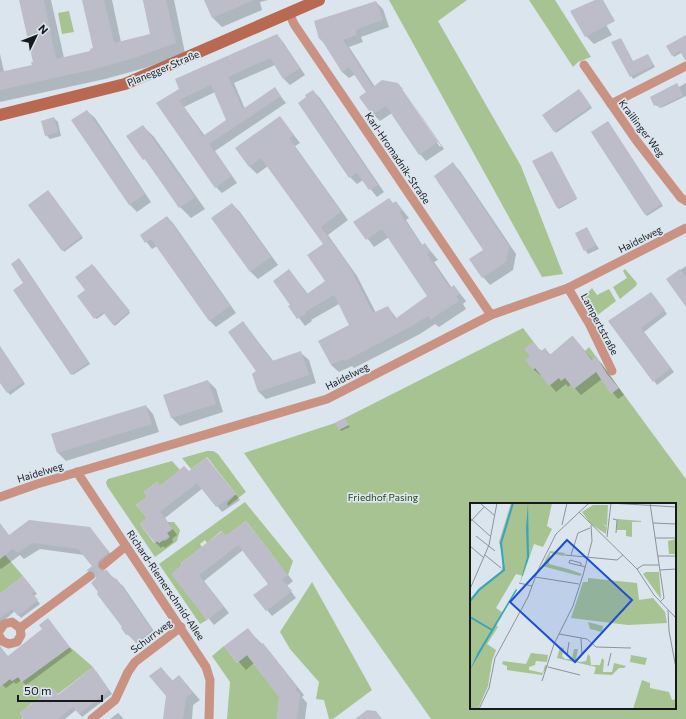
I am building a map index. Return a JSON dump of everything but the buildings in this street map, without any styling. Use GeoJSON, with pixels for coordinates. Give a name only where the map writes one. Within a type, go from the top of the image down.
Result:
{"type":"FeatureCollection","features":[{"type":"Feature","properties":{"kind":"main road","name":"Planegger Straße"},"geometry":{"type":"LineString","coordinates":[[0,115],[125,84],[319,0]]}},
{"type":"Feature","properties":{"kind":"street","name":"Karl-Hromadnik-Straße"},"geometry":{"type":"LineString","coordinates":[[289,13],[294,24],[490,315]]}},
{"type":"Feature","properties":{"kind":"street","name":"Kraillinger Weg"},"geometry":{"type":"LineString","coordinates":[[584,66],[610,104],[672,186],[686,202]]}},
{"type":"Feature","properties":{"kind":"street"},"geometry":{"type":"LineString","coordinates":[[610,104],[686,66]]}},
{"type":"Feature","properties":{"kind":"street","name":"Haidelweg"},"geometry":{"type":"LineString","coordinates":[[0,497],[77,472],[327,399],[490,315],[568,288],[686,228]]}},
{"type":"Feature","properties":{"kind":"street","name":"Lampertstraße"},"geometry":{"type":"LineString","coordinates":[[568,288],[590,325],[612,371]]}},
{"type":"Feature","properties":{"kind":"street","name":"Richard-Riemerschmid-Allee"},"geometry":{"type":"LineString","coordinates":[[77,472],[181,627],[206,667],[210,680],[210,719]]}},
{"type":"Feature","properties":{"kind":"street"},"geometry":{"type":"LineString","coordinates":[[103,565],[126,546]]}},
{"type":"Feature","properties":{"kind":"street"},"geometry":{"type":"LineString","coordinates":[[20,628],[90,576]]}},
{"type":"Feature","properties":{"kind":"street"},"geometry":{"type":"LineString","coordinates":[[0,630],[8,622],[17,624],[20,628],[20,639],[14,644],[6,643],[0,637]]}},
{"type":"Feature","properties":{"kind":"street","name":"Schurrweg"},"geometry":{"type":"LineString","coordinates":[[92,719],[115,700],[134,662],[181,627]]}},
{"type":"Feature","properties":{"kind":"green space"},"geometry":{"type":"Polygon","coordinates":[[[389,0],[467,0],[438,21],[521,166],[563,274],[542,277],[389,0]]]}},
{"type":"Feature","properties":{"kind":"green space"},"geometry":{"type":"Polygon","coordinates":[[[529,0],[555,0],[591,57],[578,62],[573,67],[529,0]]]}},
{"type":"Feature","properties":{"kind":"green space"},"geometry":{"type":"Polygon","coordinates":[[[69,11],[74,32],[62,34],[58,13],[69,11]]]}},
{"type":"Feature","properties":{"kind":"green space"},"geometry":{"type":"Polygon","coordinates":[[[625,269],[637,283],[636,286],[620,299],[613,287],[627,278],[623,271],[625,269]]]}},
{"type":"Feature","properties":{"kind":"green space"},"geometry":{"type":"Polygon","coordinates":[[[592,288],[597,295],[609,289],[616,301],[595,317],[584,297],[592,288]]]}},
{"type":"Feature","properties":{"kind":"green space","name":"Friedhof Pasing"},"geometry":{"type":"Polygon","coordinates":[[[523,328],[539,349],[542,351],[545,348],[550,355],[572,336],[585,351],[589,347],[686,479],[686,719],[431,719],[244,453],[335,423],[523,328]]]}},
{"type":"Feature","properties":{"kind":"green space"},"geometry":{"type":"Polygon","coordinates":[[[207,451],[213,451],[218,454],[246,492],[228,506],[227,503],[236,494],[207,457],[191,469],[182,458],[207,451]]]}},
{"type":"Feature","properties":{"kind":"green space"},"geometry":{"type":"Polygon","coordinates":[[[172,461],[180,470],[160,486],[157,482],[144,492],[147,497],[136,505],[147,518],[140,524],[154,543],[157,541],[159,543],[163,540],[165,541],[170,537],[167,533],[168,522],[174,522],[180,530],[177,541],[155,557],[107,486],[106,482],[108,479],[172,461]]]}},
{"type":"Feature","properties":{"kind":"green space"},"geometry":{"type":"Polygon","coordinates":[[[245,502],[293,561],[288,575],[246,521],[226,536],[221,531],[207,543],[205,540],[200,544],[202,547],[181,563],[182,565],[172,574],[207,620],[200,624],[159,564],[245,502]]]}},
{"type":"Feature","properties":{"kind":"green space"},"geometry":{"type":"Polygon","coordinates":[[[5,555],[23,576],[0,594],[0,559],[5,555]]]}},
{"type":"Feature","properties":{"kind":"green space"},"geometry":{"type":"Polygon","coordinates":[[[312,582],[372,690],[333,719],[329,719],[324,700],[316,699],[319,682],[290,649],[280,632],[312,582]]]}},
{"type":"Feature","properties":{"kind":"green space"},"geometry":{"type":"Polygon","coordinates":[[[224,646],[237,663],[247,655],[281,699],[279,701],[277,719],[227,719],[230,682],[212,656],[224,646]]]}},
{"type":"Feature","properties":{"kind":"green space"},"geometry":{"type":"Polygon","coordinates":[[[70,647],[93,667],[58,694],[53,689],[33,704],[32,703],[20,713],[23,717],[21,719],[0,719],[0,683],[2,685],[10,679],[12,681],[18,677],[22,682],[70,647]]]}},
{"type":"Feature","properties":{"kind":"tunnel"},"geometry":{"type":"LineString","coordinates":[[90,576],[103,565]]}}]}
